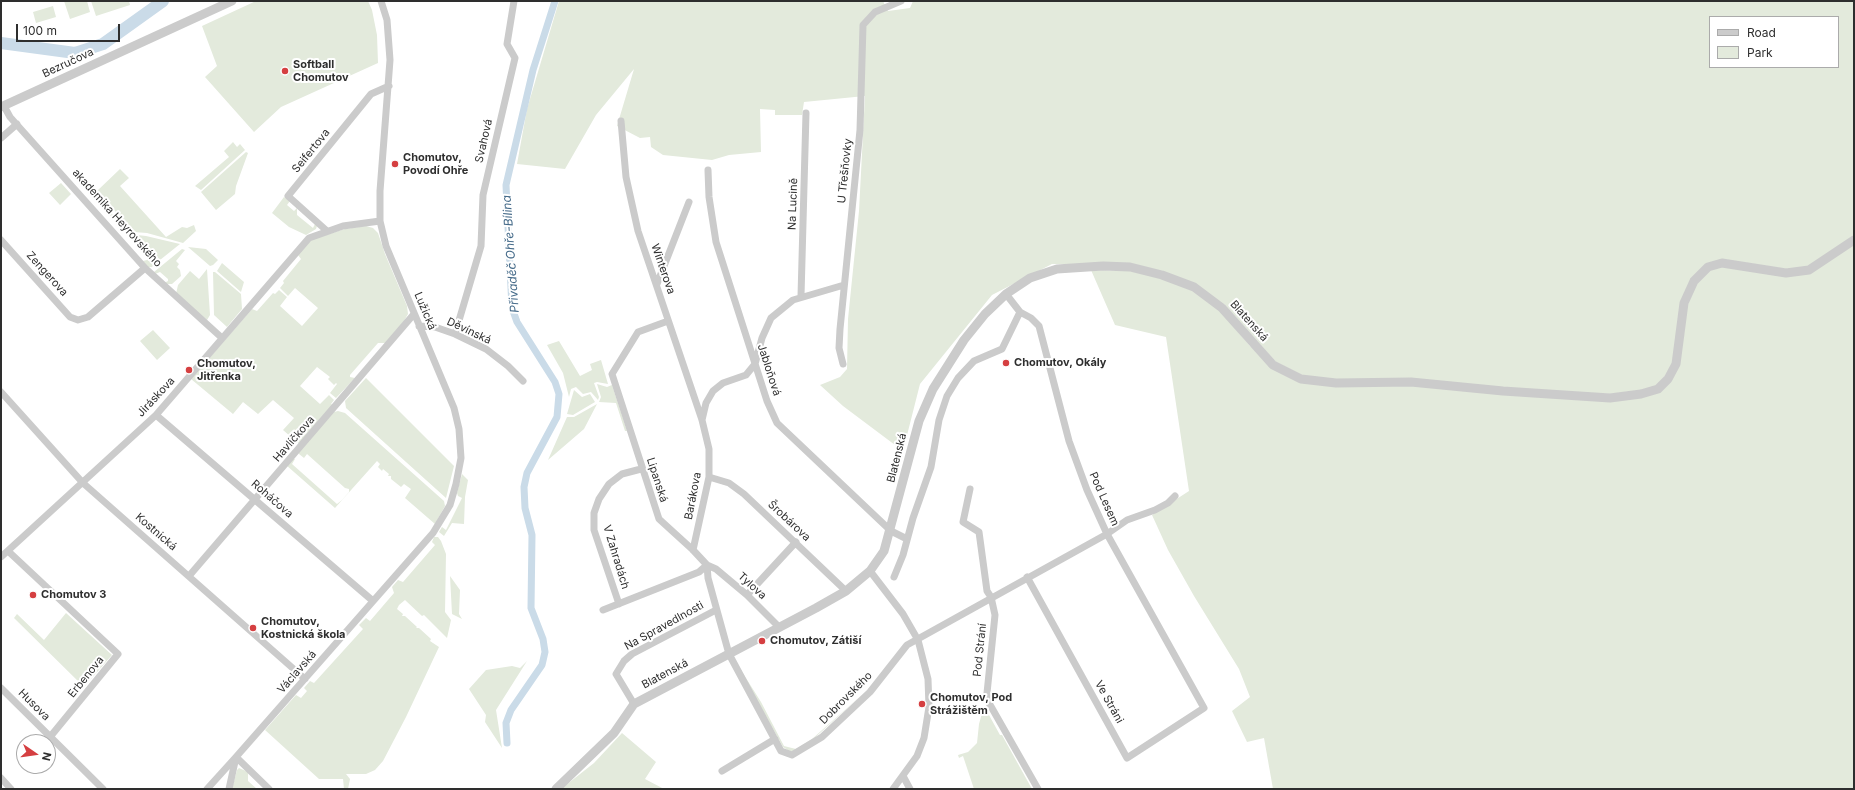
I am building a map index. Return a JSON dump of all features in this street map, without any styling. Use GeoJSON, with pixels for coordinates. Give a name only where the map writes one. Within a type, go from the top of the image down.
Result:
{"type":"FeatureCollection","features":[{"type":"Feature","properties":{"kind":"street","name":"Bezručova"},"geometry":{"type":"LineString","coordinates":[[2,106],[232,1]]}},
{"type":"Feature","properties":{"kind":"street","name":"Lužická"},"geometry":{"type":"LineString","coordinates":[[373,601],[434,533],[450,505],[461,458],[460,429],[454,408],[386,246],[380,221],[380,190],[390,60],[387,20],[381,1]]}},
{"type":"Feature","properties":{"kind":"street","name":"Svahová"},"geometry":{"type":"LineString","coordinates":[[455,334],[481,246],[482,195],[515,58],[507,44],[514,1]]}},
{"type":"Feature","properties":{"kind":"street","name":"U Třešňovky"},"geometry":{"type":"LineString","coordinates":[[843,364],[839,348],[860,130],[862,25],[875,12],[901,1]]}},
{"type":"Feature","properties":{"kind":"street","name":"Seifertova"},"geometry":{"type":"LineString","coordinates":[[327,231],[288,196],[371,94],[389,86]]}},
{"type":"Feature","properties":{"kind":"street","name":"akademika Heyrovského"},"geometry":{"type":"LineString","coordinates":[[2,106],[16,124],[145,268],[222,338]]}},
{"type":"Feature","properties":{"kind":"street","name":"Na Lucině"},"geometry":{"type":"LineString","coordinates":[[801,296],[806,113]]}},
{"type":"Feature","properties":{"kind":"street","name":"Winterova"},"geometry":{"type":"LineString","coordinates":[[621,121],[626,177],[638,231],[702,420]]}},
{"type":"Feature","properties":{"kind":"street"},"geometry":{"type":"LineString","coordinates":[[1,138],[16,124]]}},
{"type":"Feature","properties":{"kind":"street","name":"Jabloňová"},"geometry":{"type":"LineString","coordinates":[[708,170],[709,197],[716,242],[755,364],[777,423],[891,531],[907,539]]}},
{"type":"Feature","properties":{"kind":"street"},"geometry":{"type":"LineString","coordinates":[[657,284],[689,202]]}},
{"type":"Feature","properties":{"kind":"street","name":"Jiráskova"},"geometry":{"type":"LineString","coordinates":[[1,557],[156,415],[309,238],[343,226],[380,221]]}},
{"type":"Feature","properties":{"kind":"street","name":"Zengerova"},"geometry":{"type":"LineString","coordinates":[[1,240],[70,317],[78,320],[88,316],[145,268]]}},
{"type":"Feature","properties":{"kind":"street","name":"Blatenská"},"geometry":{"type":"LineString","coordinates":[[556,789],[614,733],[634,704],[846,591],[870,571],[884,551],[891,531],[919,421],[933,389],[964,340],[985,314],[1006,294],[1030,278],[1057,269],[1103,266],[1130,267],[1162,275],[1194,287],[1222,308],[1273,365],[1301,378],[1336,383],[1411,382],[1610,398],[1641,394],[1658,389],[1668,379],[1676,364],[1684,303],[1694,281],[1708,267],[1722,263],[1786,273],[1809,270],[1854,240]]}},
{"type":"Feature","properties":{"kind":"street"},"geometry":{"type":"LineString","coordinates":[[755,364],[762,338],[771,318],[792,300],[801,296],[844,285]]}},
{"type":"Feature","properties":{"kind":"street","name":"Pod Lesem"},"geometry":{"type":"LineString","coordinates":[[1006,294],[1020,312],[1031,318],[1039,326],[1069,441],[1086,490],[1107,534],[1204,708]]}},
{"type":"Feature","properties":{"kind":"street"},"geometry":{"type":"LineString","coordinates":[[894,577],[903,555],[931,467],[939,420],[947,396],[958,378],[974,361],[1002,349],[1020,312]]}},
{"type":"Feature","properties":{"kind":"street","name":"Havlíčkova"},"geometry":{"type":"LineString","coordinates":[[189,576],[256,500],[414,314]]}},
{"type":"Feature","properties":{"kind":"street","name":"Lipanská"},"geometry":{"type":"LineString","coordinates":[[668,321],[638,332],[612,374],[658,519],[693,550],[707,565]]}},
{"type":"Feature","properties":{"kind":"street","name":"Děvínská"},"geometry":{"type":"LineString","coordinates":[[419,326],[434,327],[455,334],[486,349],[508,366],[523,381]]}},
{"type":"Feature","properties":{"kind":"street","name":"Barákova"},"geometry":{"type":"LineString","coordinates":[[693,550],[709,477],[709,449],[702,420],[706,403],[713,392],[723,383],[746,375],[755,364]]}},
{"type":"Feature","properties":{"kind":"street","name":"Kostnická"},"geometry":{"type":"LineString","coordinates":[[1,392],[83,483],[305,680]]}},
{"type":"Feature","properties":{"kind":"street","name":"Roháčova"},"geometry":{"type":"LineString","coordinates":[[156,415],[373,601]]}},
{"type":"Feature","properties":{"kind":"street","name":"V Zahradách"},"geometry":{"type":"LineString","coordinates":[[619,604],[594,530],[594,513],[599,499],[609,484],[622,474],[641,469]]}},
{"type":"Feature","properties":{"kind":"street","name":"Šrobárova"},"geometry":{"type":"LineString","coordinates":[[709,477],[729,483],[744,494],[846,591]]}},
{"type":"Feature","properties":{"kind":"street"},"geometry":{"type":"LineString","coordinates":[[970,489],[962,522],[979,532],[987,591],[991,597]]}},
{"type":"Feature","properties":{"kind":"street","name":"Dobrovského"},"geometry":{"type":"LineString","coordinates":[[729,654],[781,751],[792,755],[822,737],[870,692],[907,645],[1027,577],[1107,534],[1127,520],[1155,510],[1175,496]]}},
{"type":"Feature","properties":{"kind":"street"},"geometry":{"type":"LineString","coordinates":[[747,595],[796,542]]}},
{"type":"Feature","properties":{"kind":"street","name":"Erbenova"},"geometry":{"type":"LineString","coordinates":[[8,551],[118,654],[52,734]]}},
{"type":"Feature","properties":{"kind":"street"},"geometry":{"type":"LineString","coordinates":[[707,565],[708,578],[729,654]]}},
{"type":"Feature","properties":{"kind":"street","name":"V Zahradách"},"geometry":{"type":"LineString","coordinates":[[603,610],[699,572],[707,565]]}},
{"type":"Feature","properties":{"kind":"street","name":"Tylova"},"geometry":{"type":"LineString","coordinates":[[707,565],[716,569],[747,595],[779,627]]}},
{"type":"Feature","properties":{"kind":"street"},"geometry":{"type":"LineString","coordinates":[[870,571],[903,614],[918,640],[928,679],[929,707],[924,738],[917,756],[893,789]]}},
{"type":"Feature","properties":{"kind":"street","name":"Ve Stráni"},"geometry":{"type":"LineString","coordinates":[[1027,577],[1127,758],[1204,708]]}},
{"type":"Feature","properties":{"kind":"street","name":"Pod Strání"},"geometry":{"type":"LineString","coordinates":[[991,597],[995,615],[987,693],[989,703],[1038,789]]}},
{"type":"Feature","properties":{"kind":"street","name":"Václavská"},"geometry":{"type":"LineString","coordinates":[[207,789],[305,680],[373,601]]}},
{"type":"Feature","properties":{"kind":"street","name":"Na Spravedlnosti"},"geometry":{"type":"LineString","coordinates":[[634,704],[616,674],[624,661],[632,654],[716,610]]}},
{"type":"Feature","properties":{"kind":"street","name":"Husova"},"geometry":{"type":"LineString","coordinates":[[1,688],[47,734]]}},
{"type":"Feature","properties":{"kind":"street"},"geometry":{"type":"LineString","coordinates":[[722,772],[775,739]]}},
{"type":"Feature","properties":{"kind":"street","name":"Husova"},"geometry":{"type":"LineString","coordinates":[[56,743],[103,789]]}},
{"type":"Feature","properties":{"kind":"street"},"geometry":{"type":"LineString","coordinates":[[236,757],[269,789]]}},
{"type":"Feature","properties":{"kind":"street","name":"Václavská"},"geometry":{"type":"LineString","coordinates":[[229,789],[236,757]]}},
{"type":"Feature","properties":{"kind":"street"},"geometry":{"type":"LineString","coordinates":[[903,776],[910,789]]}},
{"type":"Feature","properties":{"kind":"street"},"geometry":{"type":"LineString","coordinates":[[1,778],[11,789]]}},
{"type":"Feature","properties":{"kind":"green space"},"geometry":{"type":"Polygon","coordinates":[[[64,1],[87,1],[90,12],[70,19],[64,1]]]}},
{"type":"Feature","properties":{"kind":"green space"},"geometry":{"type":"Polygon","coordinates":[[[91,1],[129,1],[130,5],[96,16],[91,1]]]}},
{"type":"Feature","properties":{"kind":"green space","name":"Softball Chomutov"},"geometry":{"type":"Polygon","coordinates":[[[256,1],[368,1],[372,10],[377,35],[378,63],[281,107],[254,132],[205,77],[217,66],[202,26],[256,1]]]}},
{"type":"Feature","properties":{"kind":"green space"},"geometry":{"type":"Polygon","coordinates":[[[559,1],[883,1],[888,11],[910,8],[913,1],[1854,1],[1854,236],[1808,267],[1786,269],[1722,259],[1691,279],[1673,362],[1665,376],[1656,386],[1641,390],[1610,394],[1336,380],[1302,375],[1276,362],[1225,305],[1163,271],[1084,264],[1052,264],[992,295],[920,384],[903,451],[843,406],[820,385],[840,377],[847,369],[848,319],[859,211],[865,96],[804,102],[802,115],[775,115],[775,110],[760,109],[761,152],[729,155],[712,160],[663,155],[651,147],[650,137],[640,138],[617,126],[634,69],[596,115],[565,169],[517,164],[527,109],[559,1]]]}},
{"type":"Feature","properties":{"kind":"green space"},"geometry":{"type":"Polygon","coordinates":[[[53,6],[56,17],[36,23],[33,12],[53,6]]]}},
{"type":"Feature","properties":{"kind":"green space"},"geometry":{"type":"Polygon","coordinates":[[[233,142],[237,147],[240,144],[245,150],[201,190],[195,186],[229,157],[224,151],[233,142]]]}},
{"type":"Feature","properties":{"kind":"green space"},"geometry":{"type":"Polygon","coordinates":[[[246,152],[248,153],[236,186],[235,194],[216,210],[201,192],[246,152]]]}},
{"type":"Feature","properties":{"kind":"green space"},"geometry":{"type":"Polygon","coordinates":[[[120,169],[129,178],[120,186],[166,237],[182,227],[187,228],[194,225],[196,231],[183,243],[147,233],[134,232],[97,191],[120,169]]]}},
{"type":"Feature","properties":{"kind":"green space"},"geometry":{"type":"Polygon","coordinates":[[[61,183],[71,194],[60,205],[49,193],[61,183]]]}},
{"type":"Feature","properties":{"kind":"green space"},"geometry":{"type":"Polygon","coordinates":[[[94,194],[156,262],[152,267],[148,267],[143,261],[147,260],[147,257],[92,195],[94,194]]]}},
{"type":"Feature","properties":{"kind":"green space"},"geometry":{"type":"Polygon","coordinates":[[[284,197],[290,201],[287,205],[294,211],[297,208],[297,215],[313,228],[315,224],[317,226],[316,229],[306,235],[289,227],[272,213],[284,197]]]}},
{"type":"Feature","properties":{"kind":"green space"},"geometry":{"type":"Polygon","coordinates":[[[366,226],[373,228],[378,233],[385,254],[407,306],[408,314],[386,343],[378,343],[350,375],[350,377],[355,378],[336,398],[330,393],[337,384],[336,383],[334,385],[328,379],[330,377],[317,367],[300,386],[320,404],[329,395],[334,400],[331,404],[333,405],[299,444],[283,430],[294,418],[273,400],[258,414],[243,402],[233,414],[191,379],[252,309],[257,311],[273,293],[275,294],[279,290],[287,297],[280,306],[302,326],[318,308],[295,288],[288,296],[280,288],[284,283],[283,281],[301,259],[298,255],[310,240],[345,229],[366,226]]]}},
{"type":"Feature","properties":{"kind":"green space"},"geometry":{"type":"Polygon","coordinates":[[[137,235],[146,236],[180,244],[160,260],[137,235]]]}},
{"type":"Feature","properties":{"kind":"green space"},"geometry":{"type":"Polygon","coordinates":[[[1854,245],[1854,789],[1273,789],[1264,738],[1247,742],[1232,711],[1250,697],[1239,669],[1194,596],[1168,550],[1152,515],[1189,491],[1166,337],[1115,325],[1091,270],[1130,271],[1161,278],[1192,290],[1220,311],[1250,346],[1300,382],[1411,385],[1611,401],[1670,381],[1688,304],[1697,283],[1710,270],[1722,266],[1786,277],[1854,245]]]}},
{"type":"Feature","properties":{"kind":"green space"},"geometry":{"type":"Polygon","coordinates":[[[188,247],[206,249],[218,260],[210,266],[188,247]]]}},
{"type":"Feature","properties":{"kind":"green space"},"geometry":{"type":"Polygon","coordinates":[[[182,249],[185,250],[176,261],[179,264],[177,267],[180,270],[181,276],[172,284],[166,284],[164,283],[168,281],[168,279],[160,272],[155,274],[154,272],[182,249]]]}},
{"type":"Feature","properties":{"kind":"green space"},"geometry":{"type":"Polygon","coordinates":[[[222,263],[244,282],[241,292],[217,271],[222,263]]]}},
{"type":"Feature","properties":{"kind":"green space"},"geometry":{"type":"Polygon","coordinates":[[[207,269],[210,315],[207,320],[176,294],[178,285],[190,271],[199,279],[207,269]]]}},
{"type":"Feature","properties":{"kind":"green space"},"geometry":{"type":"Polygon","coordinates":[[[213,272],[215,272],[241,294],[242,309],[227,327],[214,315],[213,272]]]}},
{"type":"Feature","properties":{"kind":"green space"},"geometry":{"type":"Polygon","coordinates":[[[153,330],[170,348],[157,360],[140,341],[153,330]]]}},
{"type":"Feature","properties":{"kind":"green space"},"geometry":{"type":"Polygon","coordinates":[[[559,341],[580,376],[592,370],[590,364],[601,360],[608,384],[597,382],[594,383],[599,397],[598,400],[591,392],[583,394],[576,387],[571,389],[569,397],[563,373],[547,345],[559,341]]]}},
{"type":"Feature","properties":{"kind":"green space"},"geometry":{"type":"Polygon","coordinates":[[[366,378],[454,466],[446,498],[346,408],[345,401],[366,378]]]}},
{"type":"Feature","properties":{"kind":"green space"},"geometry":{"type":"Polygon","coordinates":[[[597,384],[607,387],[612,385],[627,431],[625,431],[616,403],[599,402],[601,397],[597,384]]]}},
{"type":"Feature","properties":{"kind":"green space"},"geometry":{"type":"Polygon","coordinates":[[[574,390],[582,397],[590,394],[595,402],[573,415],[567,414],[574,390]]]}},
{"type":"Feature","properties":{"kind":"green space"},"geometry":{"type":"Polygon","coordinates":[[[597,404],[584,429],[548,460],[567,417],[574,417],[597,404]]]}},
{"type":"Feature","properties":{"kind":"green space"},"geometry":{"type":"Polygon","coordinates":[[[338,411],[345,413],[444,501],[445,506],[435,524],[405,498],[411,489],[404,484],[401,487],[391,479],[391,476],[388,476],[389,474],[383,469],[382,471],[378,467],[380,464],[377,461],[335,508],[286,465],[291,459],[295,459],[292,464],[337,504],[342,500],[349,492],[349,489],[345,488],[307,454],[304,458],[299,454],[299,450],[334,412],[338,411]]]}},
{"type":"Feature","properties":{"kind":"green space"},"geometry":{"type":"Polygon","coordinates":[[[462,474],[468,480],[465,497],[464,524],[452,523],[444,536],[439,532],[442,527],[446,530],[462,498],[458,496],[457,493],[462,474]]]}},
{"type":"Feature","properties":{"kind":"green space"},"geometry":{"type":"Polygon","coordinates":[[[434,537],[438,537],[441,541],[446,554],[445,612],[451,620],[447,638],[424,615],[422,616],[405,600],[399,605],[397,609],[403,614],[402,616],[405,616],[417,627],[416,628],[419,628],[431,639],[430,641],[439,647],[406,717],[383,761],[375,770],[366,774],[346,774],[350,779],[348,789],[344,789],[343,779],[319,779],[265,730],[296,695],[301,698],[307,691],[304,688],[310,681],[314,683],[363,629],[359,625],[366,618],[370,621],[394,593],[392,587],[398,580],[403,582],[435,545],[432,542],[434,537]]]}},
{"type":"Feature","properties":{"kind":"green space"},"geometry":{"type":"Polygon","coordinates":[[[450,576],[460,590],[459,614],[462,619],[452,614],[450,576]]]}},
{"type":"Feature","properties":{"kind":"green space"},"geometry":{"type":"Polygon","coordinates":[[[66,613],[112,655],[84,687],[14,618],[17,614],[44,640],[66,613]]]}},
{"type":"Feature","properties":{"kind":"green space"},"geometry":{"type":"Polygon","coordinates":[[[734,659],[761,702],[784,746],[796,749],[812,739],[865,692],[810,742],[796,751],[789,751],[783,747],[734,659]]]}},
{"type":"Feature","properties":{"kind":"green space"},"geometry":{"type":"Polygon","coordinates":[[[527,661],[496,710],[502,748],[485,722],[486,715],[469,689],[486,670],[512,666],[520,668],[527,661]]]}},
{"type":"Feature","properties":{"kind":"green space"},"geometry":{"type":"Polygon","coordinates":[[[984,706],[1032,789],[974,789],[963,756],[959,758],[958,755],[968,752],[977,743],[979,724],[984,706]]]}},
{"type":"Feature","properties":{"kind":"green space"},"geometry":{"type":"Polygon","coordinates":[[[622,733],[656,762],[645,779],[664,789],[561,789],[594,763],[622,733]]]}},
{"type":"Feature","properties":{"kind":"green space"},"geometry":{"type":"Polygon","coordinates":[[[239,768],[248,772],[248,781],[257,789],[232,789],[237,770],[239,768]]]}},
{"type":"Feature","properties":{"kind":"waterway"},"geometry":{"type":"LineString","coordinates":[[1,43],[75,53],[103,44],[163,1]]}},
{"type":"Feature","properties":{"kind":"waterway","name":"Přivaděč Ohře-Bílina"},"geometry":{"type":"LineString","coordinates":[[507,743],[506,723],[511,710],[542,665],[545,652],[543,639],[531,608],[532,535],[525,508],[524,487],[527,473],[557,417],[559,394],[555,382],[517,322],[512,308],[506,185],[533,70],[555,1]]}},
{"type":"Feature","properties":{"kind":"place","name":"Softball Chomutov"},"geometry":{"type":"Point","coordinates":[285,71]}},
{"type":"Feature","properties":{"kind":"place","name":"Chomutov, Povodí Ohře"},"geometry":{"type":"Point","coordinates":[395,164]}},
{"type":"Feature","properties":{"kind":"place","name":"Chomutov, Okály"},"geometry":{"type":"Point","coordinates":[1006,363]}},
{"type":"Feature","properties":{"kind":"place","name":"Chomutov, Jitřenka"},"geometry":{"type":"Point","coordinates":[189,370]}},
{"type":"Feature","properties":{"kind":"place","name":"Chomutov 3"},"geometry":{"type":"Point","coordinates":[33,595]}},
{"type":"Feature","properties":{"kind":"place","name":"Chomutov, Kostnická škola"},"geometry":{"type":"Point","coordinates":[253,628]}},
{"type":"Feature","properties":{"kind":"place","name":"Chomutov, Zátiší"},"geometry":{"type":"Point","coordinates":[762,641]}},
{"type":"Feature","properties":{"kind":"place","name":"Chomutov, Pod Strážištěm"},"geometry":{"type":"Point","coordinates":[922,704]}}]}
